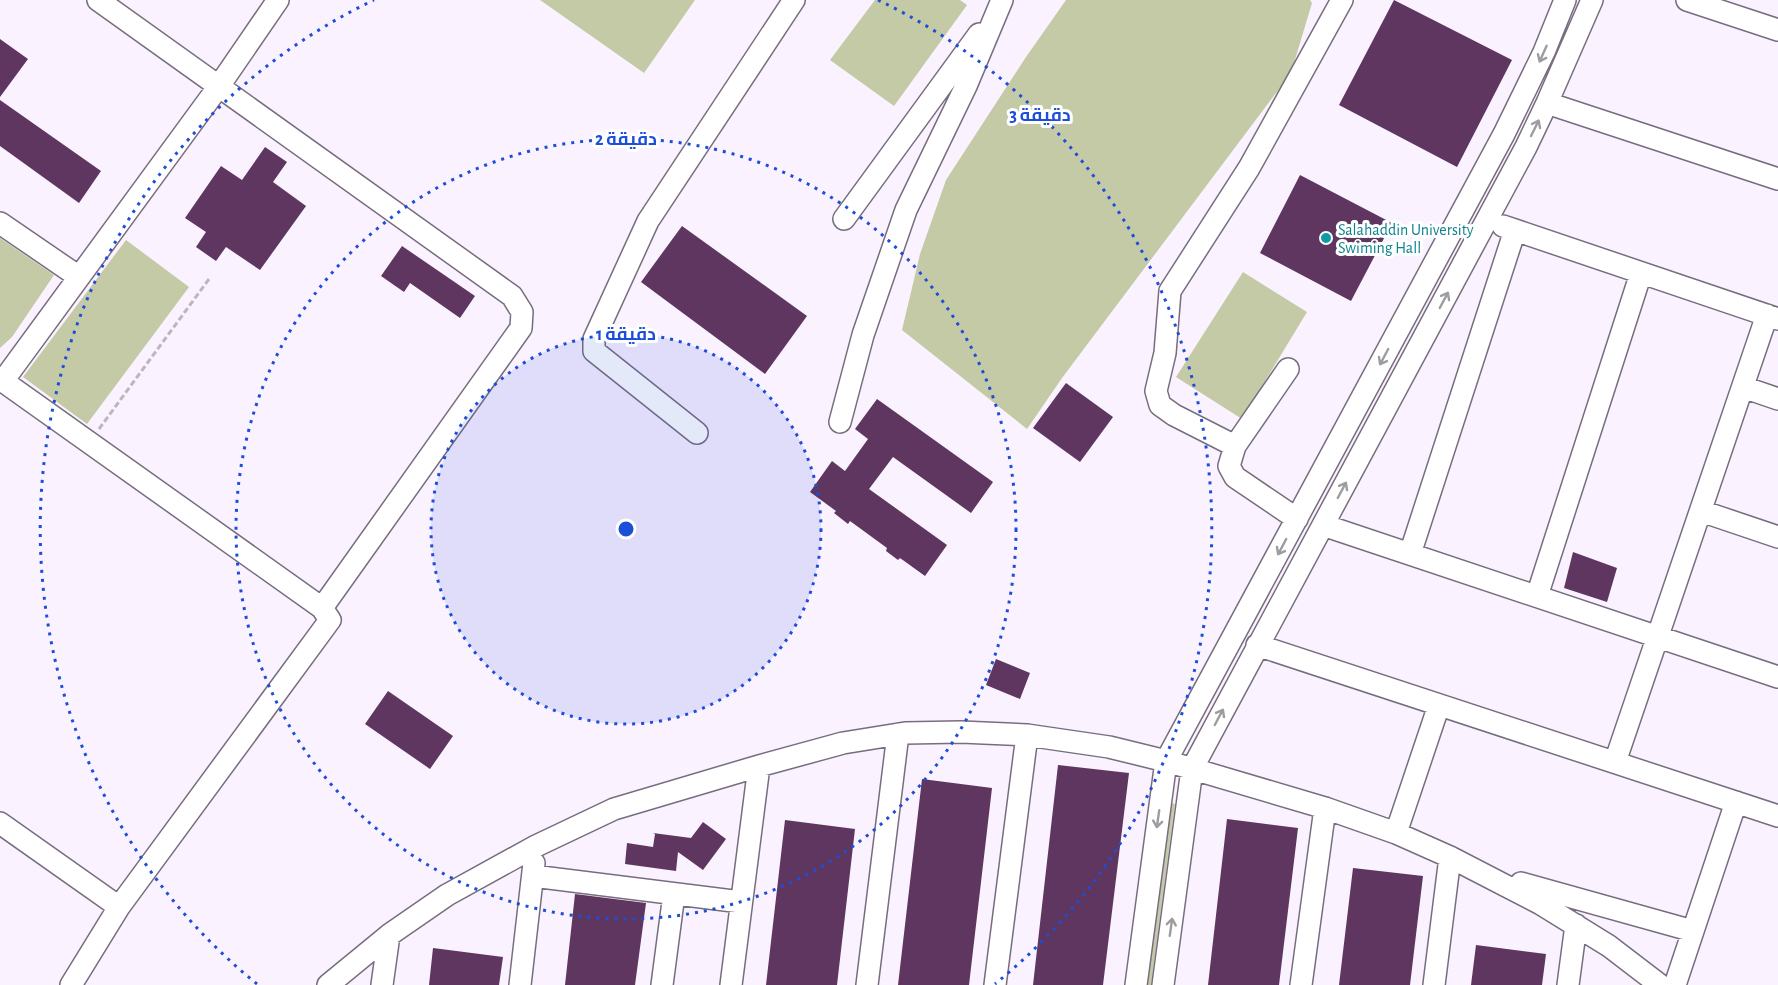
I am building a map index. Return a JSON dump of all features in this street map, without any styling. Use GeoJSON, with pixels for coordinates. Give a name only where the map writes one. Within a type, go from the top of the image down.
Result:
{"type":"FeatureCollection","features":[{"type":"Feature","properties":{"kind":"street"},"geometry":{"type":"LineString","coordinates":[[98,0],[512,296],[522,312],[521,328],[322,608]]}},
{"type":"Feature","properties":{"kind":"street"},"geometry":{"type":"LineString","coordinates":[[71,985],[119,907],[330,620],[322,608],[2,380],[219,86],[278,0]]}},
{"type":"Feature","properties":{"kind":"street"},"geometry":{"type":"LineString","coordinates":[[696,433],[594,351],[594,339],[648,220],[794,0]]}},
{"type":"Feature","properties":{"kind":"street"},"geometry":{"type":"LineString","coordinates":[[1235,446],[1174,415],[1161,405],[1156,391],[1165,353],[1170,291],[1249,168],[1342,0]]}},
{"type":"Feature","properties":{"kind":"street"},"geometry":{"type":"LineString","coordinates":[[1136,985],[1166,761],[1524,97],[1565,0]]}},
{"type":"Feature","properties":{"kind":"street"},"geometry":{"type":"LineString","coordinates":[[1163,985],[1192,769],[1487,221],[1547,103],[1592,0]]}},
{"type":"Feature","properties":{"kind":"street"},"geometry":{"type":"LineString","coordinates":[[1687,0],[1778,30]]}},
{"type":"Feature","properties":{"kind":"street"},"geometry":{"type":"LineString","coordinates":[[844,219],[1001,1]]}},
{"type":"Feature","properties":{"kind":"street"},"geometry":{"type":"LineString","coordinates":[[840,422],[863,335],[906,210],[966,86],[1001,1]]}},
{"type":"Feature","properties":{"kind":"street"},"geometry":{"type":"LineString","coordinates":[[1547,103],[1778,180]]}},
{"type":"Feature","properties":{"kind":"street"},"geometry":{"type":"LineString","coordinates":[[1487,221],[1773,317],[1743,387],[1615,762]]}},
{"type":"Feature","properties":{"kind":"street"},"geometry":{"type":"LineString","coordinates":[[0,223],[80,277]]}},
{"type":"Feature","properties":{"kind":"street"},"geometry":{"type":"LineString","coordinates":[[1410,554],[1515,230]]}},
{"type":"Feature","properties":{"kind":"street"},"geometry":{"type":"LineString","coordinates":[[1537,596],[1641,273]]}},
{"type":"Feature","properties":{"kind":"street"},"geometry":{"type":"LineString","coordinates":[[1409,311],[1431,325]]}},
{"type":"Feature","properties":{"kind":"street"},"geometry":{"type":"LineString","coordinates":[[1288,369],[1235,446],[1229,466],[1235,477],[1297,519]]}},
{"type":"Feature","properties":{"kind":"street"},"geometry":{"type":"LineString","coordinates":[[1743,387],[1778,399]]}},
{"type":"Feature","properties":{"kind":"street"},"geometry":{"type":"LineString","coordinates":[[1701,510],[1778,537]]}},
{"type":"Feature","properties":{"kind":"street"},"geometry":{"type":"LineString","coordinates":[[1323,525],[1778,677]]}},
{"type":"Feature","properties":{"kind":"street"},"geometry":{"type":"LineString","coordinates":[[1257,645],[1778,816]]}},
{"type":"Feature","properties":{"kind":"street"},"geometry":{"type":"LineString","coordinates":[[1396,833],[1439,705]]}},
{"type":"Feature","properties":{"kind":"street"},"geometry":{"type":"LineString","coordinates":[[328,985],[389,935],[447,895],[536,846],[614,808],[843,743],[898,734],[961,732],[1027,735],[1109,747],[1166,761],[1325,808],[1396,833],[1481,872],[1575,925],[1637,977],[1660,985]]}},
{"type":"Feature","properties":{"kind":"street"},"geometry":{"type":"LineString","coordinates":[[867,985],[898,734]]}},
{"type":"Feature","properties":{"kind":"street"},"geometry":{"type":"LineString","coordinates":[[995,985],[1027,735]]}},
{"type":"Feature","properties":{"kind":"street"},"geometry":{"type":"LineString","coordinates":[[731,985],[759,766]]}},
{"type":"Feature","properties":{"kind":"street"},"geometry":{"type":"LineString","coordinates":[[1675,985],[1736,802]]}},
{"type":"Feature","properties":{"kind":"street"},"geometry":{"type":"LineString","coordinates":[[1301,985],[1325,808]]}},
{"type":"Feature","properties":{"kind":"street"},"geometry":{"type":"LineString","coordinates":[[0,823],[119,907]]}},
{"type":"Feature","properties":{"kind":"street"},"geometry":{"type":"LineString","coordinates":[[520,985],[536,846]]}},
{"type":"Feature","properties":{"kind":"street"},"geometry":{"type":"LineString","coordinates":[[1434,985],[1450,857]]}},
{"type":"Feature","properties":{"kind":"street"},"geometry":{"type":"LineString","coordinates":[[1481,872],[1694,931]]}},
{"type":"Feature","properties":{"kind":"street"},"geometry":{"type":"LineString","coordinates":[[533,876],[741,902]]}},
{"type":"Feature","properties":{"kind":"street"},"geometry":{"type":"LineString","coordinates":[[662,985],[674,894]]}},
{"type":"Feature","properties":{"kind":"street"},"geometry":{"type":"LineString","coordinates":[[1568,985],[1575,925]]}},
{"type":"Feature","properties":{"kind":"street"},"geometry":{"type":"LineString","coordinates":[[382,985],[389,935]]}},
{"type":"Feature","properties":{"kind":"path"},"geometry":{"type":"LineString","coordinates":[[89,442],[209,279]]}},
{"type":"Feature","properties":{"kind":"green space"},"geometry":{"type":"Polygon","coordinates":[[[540,0],[695,0],[644,73],[540,0]]]}},
{"type":"Feature","properties":{"kind":"green space"},"geometry":{"type":"Polygon","coordinates":[[[875,0],[960,0],[967,5],[894,106],[830,60],[875,0]]]}},
{"type":"Feature","properties":{"kind":"green space"},"geometry":{"type":"Polygon","coordinates":[[[1066,0],[1310,0],[1312,3],[1291,73],[1062,378],[1027,429],[902,330],[920,254],[946,180],[1066,0]]]}},
{"type":"Feature","properties":{"kind":"green space"},"geometry":{"type":"Polygon","coordinates":[[[0,238],[54,275],[12,337],[0,348],[0,238]]]}},
{"type":"Feature","properties":{"kind":"green space"},"geometry":{"type":"Polygon","coordinates":[[[126,240],[189,287],[87,424],[23,377],[126,240]]]}},
{"type":"Feature","properties":{"kind":"green space"},"geometry":{"type":"Polygon","coordinates":[[[1243,272],[1307,312],[1242,419],[1176,377],[1243,272]]]}},
{"type":"Feature","properties":{"kind":"green space"},"geometry":{"type":"Polygon","coordinates":[[[1171,803],[1175,804],[1151,985],[1147,985],[1171,803]]]}},
{"type":"Feature","properties":{"kind":"building"},"geometry":{"type":"Polygon","coordinates":[[[1394,0],[1512,60],[1457,167],[1339,105],[1394,0]]]}},
{"type":"Feature","properties":{"kind":"building"},"geometry":{"type":"Polygon","coordinates":[[[0,39],[28,59],[0,97],[0,39]]]}},
{"type":"Feature","properties":{"kind":"building"},"geometry":{"type":"Polygon","coordinates":[[[0,100],[101,171],[79,203],[0,146],[0,100]]]}},
{"type":"Feature","properties":{"kind":"building"},"geometry":{"type":"Polygon","coordinates":[[[265,147],[287,162],[273,182],[306,206],[260,270],[226,247],[216,261],[196,247],[206,232],[185,218],[221,166],[242,180],[265,147]]]}},
{"type":"Feature","properties":{"kind":"building","name":"Salahaddin University Swiming Hall"},"geometry":{"type":"Polygon","coordinates":[[[1300,175],[1392,223],[1351,301],[1260,253],[1300,175]]]}},
{"type":"Feature","properties":{"kind":"building"},"geometry":{"type":"Polygon","coordinates":[[[682,226],[807,316],[765,374],[641,282],[682,226]]]}},
{"type":"Feature","properties":{"kind":"building"},"geometry":{"type":"Polygon","coordinates":[[[402,246],[475,296],[460,318],[410,283],[404,292],[381,276],[402,246]]]}},
{"type":"Feature","properties":{"kind":"building"},"geometry":{"type":"Polygon","coordinates":[[[1066,383],[1113,417],[1080,462],[1033,428],[1066,383]]]}},
{"type":"Feature","properties":{"kind":"building"},"geometry":{"type":"Polygon","coordinates":[[[877,399],[993,482],[971,513],[893,457],[869,489],[947,545],[925,576],[900,558],[898,560],[886,551],[887,548],[850,521],[848,524],[834,513],[836,511],[810,492],[832,461],[845,471],[868,439],[855,429],[877,399]]]}},
{"type":"Feature","properties":{"kind":"building"},"geometry":{"type":"Polygon","coordinates":[[[1573,552],[1617,568],[1607,602],[1564,588],[1573,552]]]}},
{"type":"Feature","properties":{"kind":"building"},"geometry":{"type":"Polygon","coordinates":[[[996,659],[1030,673],[1020,699],[986,685],[996,659]]]}},
{"type":"Feature","properties":{"kind":"building"},"geometry":{"type":"Polygon","coordinates":[[[388,691],[453,736],[430,769],[365,724],[388,691]]]}},
{"type":"Feature","properties":{"kind":"building"},"geometry":{"type":"Polygon","coordinates":[[[1058,765],[1129,773],[1103,985],[1033,985],[1058,765]]]}},
{"type":"Feature","properties":{"kind":"building"},"geometry":{"type":"Polygon","coordinates":[[[922,779],[992,788],[969,985],[898,985],[922,779]]]}},
{"type":"Feature","properties":{"kind":"building"},"geometry":{"type":"Polygon","coordinates":[[[1227,819],[1298,828],[1279,985],[1208,985],[1227,819]]]}},
{"type":"Feature","properties":{"kind":"building"},"geometry":{"type":"Polygon","coordinates":[[[785,820],[855,829],[837,985],[766,985],[785,820]]]}},
{"type":"Feature","properties":{"kind":"building"},"geometry":{"type":"Polygon","coordinates":[[[703,822],[726,839],[703,870],[678,852],[676,871],[625,864],[627,843],[653,847],[655,834],[653,833],[691,838],[703,822]]]}},
{"type":"Feature","properties":{"kind":"building"},"geometry":{"type":"Polygon","coordinates":[[[1353,868],[1423,876],[1410,985],[1339,985],[1353,868]]]}},
{"type":"Feature","properties":{"kind":"building"},"geometry":{"type":"Polygon","coordinates":[[[575,894],[646,903],[635,985],[565,985],[575,894]]]}},
{"type":"Feature","properties":{"kind":"building"},"geometry":{"type":"Polygon","coordinates":[[[1476,945],[1546,954],[1542,985],[1471,985],[1476,945]]]}},
{"type":"Feature","properties":{"kind":"building"},"geometry":{"type":"Polygon","coordinates":[[[433,948],[503,957],[499,985],[429,985],[433,948]]]}},
{"type":"Feature","properties":{"kind":"place","name":"Salahaddin University Swiming Hall"},"geometry":{"type":"Point","coordinates":[1326,238]}}]}
